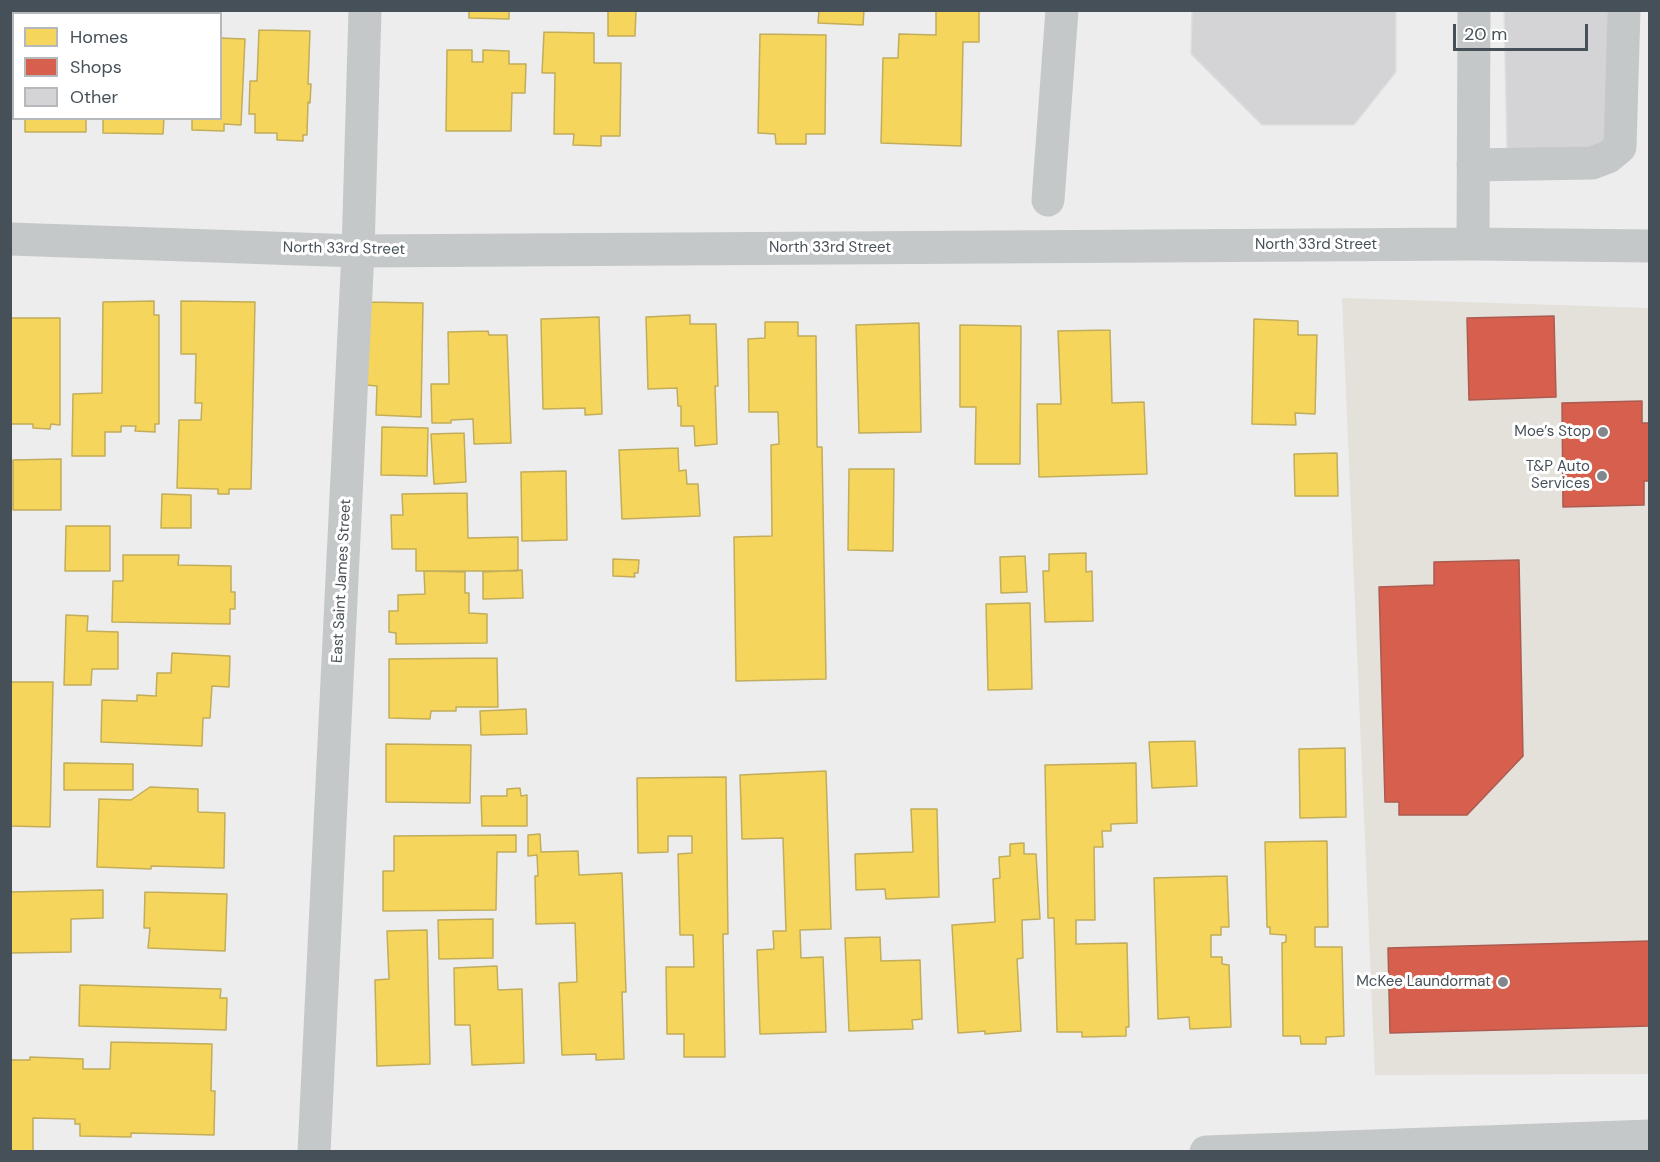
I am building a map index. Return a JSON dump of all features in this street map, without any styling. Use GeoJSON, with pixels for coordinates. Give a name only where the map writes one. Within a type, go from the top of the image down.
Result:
{"type":"FeatureCollection","features":[{"type":"Feature","properties":{"kind":"street","name":"East Saint James Street"},"geometry":{"type":"LineString","coordinates":[[314,1152],[358,250],[365,10]]}},
{"type":"Feature","properties":{"kind":"street"},"geometry":{"type":"LineString","coordinates":[[1048,200],[1062,10]]}},
{"type":"Feature","properties":{"kind":"street"},"geometry":{"type":"LineString","coordinates":[[1473,244],[1474,10]]}},
{"type":"Feature","properties":{"kind":"street"},"geometry":{"type":"LineString","coordinates":[[1473,165],[1592,163],[1608,157],[1620,147],[1624,10]]}},
{"type":"Feature","properties":{"kind":"street","name":"North 33rd Street"},"geometry":{"type":"LineString","coordinates":[[10,239],[358,250],[1473,244],[1650,246]]}},
{"type":"Feature","properties":{"kind":"street"},"geometry":{"type":"LineString","coordinates":[[1206,1152],[1650,1136]]}},
{"type":"Feature","properties":{"kind":"shaded area"},"geometry":{"type":"Polygon","coordinates":[[[1342,298],[1649,308],[1649,1074],[1375,1075],[1342,298]]]}},
{"type":"Feature","properties":{"kind":"building: Homes"},"geometry":{"type":"Polygon","coordinates":[[[469,10],[509,10],[509,19],[469,18],[469,10]]]}},
{"type":"Feature","properties":{"kind":"building: Homes"},"geometry":{"type":"Polygon","coordinates":[[[608,10],[636,10],[635,36],[608,36],[608,10]]]}},
{"type":"Feature","properties":{"kind":"building: Homes"},"geometry":{"type":"Polygon","coordinates":[[[819,10],[864,10],[863,25],[818,23],[819,10]]]}},
{"type":"Feature","properties":{"kind":"building: Homes"},"geometry":{"type":"Polygon","coordinates":[[[936,10],[979,10],[979,42],[963,42],[961,146],[881,143],[883,58],[898,58],[899,34],[936,35],[936,10]]]}},
{"type":"Feature","properties":{"kind":"building: Homes"},"geometry":{"type":"Polygon","coordinates":[[[259,30],[310,31],[308,84],[311,84],[310,103],[308,102],[307,135],[303,135],[303,141],[277,140],[277,133],[255,133],[255,114],[249,114],[250,81],[257,81],[259,30]]]}},
{"type":"Feature","properties":{"kind":"building: Homes"},"geometry":{"type":"Polygon","coordinates":[[[544,32],[594,33],[594,63],[621,63],[620,136],[601,136],[601,146],[573,145],[574,134],[554,134],[555,73],[542,73],[544,32]]]}},
{"type":"Feature","properties":{"kind":"building: Homes"},"geometry":{"type":"Polygon","coordinates":[[[760,34],[826,35],[825,134],[806,134],[806,144],[776,144],[775,134],[758,133],[760,34]]]}},
{"type":"Feature","properties":{"kind":"building: Homes"},"geometry":{"type":"Polygon","coordinates":[[[222,38],[245,39],[241,125],[224,124],[224,131],[192,130],[192,120],[222,120],[222,38]]]}},
{"type":"Feature","properties":{"kind":"building: Homes"},"geometry":{"type":"Polygon","coordinates":[[[447,50],[472,50],[472,62],[483,62],[483,50],[509,51],[509,64],[526,64],[525,93],[512,93],[511,131],[446,131],[447,50]]]}},
{"type":"Feature","properties":{"kind":"building: Homes"},"geometry":{"type":"Polygon","coordinates":[[[25,120],[86,120],[86,132],[25,132],[25,120]]]}},
{"type":"Feature","properties":{"kind":"building: Homes"},"geometry":{"type":"Polygon","coordinates":[[[103,120],[164,120],[163,134],[103,133],[103,120]]]}},
{"type":"Feature","properties":{"kind":"building: Homes"},"geometry":{"type":"Polygon","coordinates":[[[154,301],[154,315],[159,315],[159,424],[155,424],[155,432],[135,431],[136,426],[121,426],[121,432],[105,432],[105,456],[72,456],[73,394],[102,393],[103,302],[154,301]]]}},
{"type":"Feature","properties":{"kind":"building: Homes"},"geometry":{"type":"Polygon","coordinates":[[[181,301],[255,302],[251,489],[229,489],[229,494],[218,494],[218,489],[177,488],[179,420],[201,420],[202,403],[195,403],[196,354],[181,354],[181,301]]]}},
{"type":"Feature","properties":{"kind":"building: Homes"},"geometry":{"type":"Polygon","coordinates":[[[368,302],[423,303],[421,417],[376,415],[377,386],[366,385],[368,302]]]}},
{"type":"Feature","properties":{"kind":"building: Homes"},"geometry":{"type":"Polygon","coordinates":[[[690,315],[690,324],[716,324],[717,444],[695,446],[694,426],[681,426],[681,406],[678,406],[677,388],[648,389],[646,317],[690,315]]]}},
{"type":"Feature","properties":{"kind":"building: Homes"},"geometry":{"type":"Polygon","coordinates":[[[599,317],[602,414],[585,415],[585,408],[543,409],[541,319],[599,317]]]}},
{"type":"Feature","properties":{"kind":"building: Homes"},"geometry":{"type":"Polygon","coordinates":[[[10,318],[60,318],[60,425],[51,424],[50,429],[33,428],[33,424],[10,424],[10,318]]]}},
{"type":"Feature","properties":{"kind":"building: Homes"},"geometry":{"type":"Polygon","coordinates":[[[1254,319],[1298,321],[1298,335],[1317,335],[1315,414],[1295,413],[1296,425],[1252,424],[1254,319]]]}},
{"type":"Feature","properties":{"kind":"building: Homes"},"geometry":{"type":"Polygon","coordinates":[[[765,322],[798,322],[798,336],[816,336],[817,447],[822,447],[826,679],[736,681],[734,537],[772,536],[771,445],[779,444],[778,412],[749,412],[748,339],[765,338],[765,322]]]}},
{"type":"Feature","properties":{"kind":"building: Homes"},"geometry":{"type":"Polygon","coordinates":[[[919,323],[921,432],[859,433],[856,325],[919,323]]]}},
{"type":"Feature","properties":{"kind":"building: Homes"},"geometry":{"type":"Polygon","coordinates":[[[960,325],[1021,326],[1020,464],[975,464],[976,407],[960,407],[960,325]]]}},
{"type":"Feature","properties":{"kind":"building: Homes"},"geometry":{"type":"Polygon","coordinates":[[[1110,330],[1112,403],[1144,402],[1147,474],[1039,477],[1037,404],[1061,404],[1058,331],[1110,330]]]}},
{"type":"Feature","properties":{"kind":"building: Homes"},"geometry":{"type":"Polygon","coordinates":[[[488,331],[489,335],[507,335],[511,443],[474,444],[473,419],[451,420],[451,423],[432,423],[431,384],[449,384],[448,332],[488,331]]]}},
{"type":"Feature","properties":{"kind":"building: Homes"},"geometry":{"type":"Polygon","coordinates":[[[382,427],[428,428],[427,476],[381,475],[382,427]]]}},
{"type":"Feature","properties":{"kind":"building: Homes"},"geometry":{"type":"Polygon","coordinates":[[[464,433],[466,482],[434,484],[431,434],[464,433]]]}},
{"type":"Feature","properties":{"kind":"building: Homes"},"geometry":{"type":"Polygon","coordinates":[[[678,448],[679,471],[686,470],[687,484],[698,484],[700,516],[622,519],[619,450],[678,448]]]}},
{"type":"Feature","properties":{"kind":"building: Homes"},"geometry":{"type":"Polygon","coordinates":[[[1337,453],[1338,496],[1295,496],[1294,454],[1337,453]]]}},
{"type":"Feature","properties":{"kind":"building: Homes"},"geometry":{"type":"Polygon","coordinates":[[[61,459],[61,510],[13,510],[13,460],[61,459]]]}},
{"type":"Feature","properties":{"kind":"building: Homes"},"geometry":{"type":"Polygon","coordinates":[[[849,469],[894,469],[893,551],[848,550],[849,469]]]}},
{"type":"Feature","properties":{"kind":"building: Homes"},"geometry":{"type":"Polygon","coordinates":[[[566,471],[567,540],[522,541],[521,472],[566,471]]]}},
{"type":"Feature","properties":{"kind":"building: Homes"},"geometry":{"type":"Polygon","coordinates":[[[467,493],[468,538],[518,537],[518,571],[416,571],[416,549],[392,549],[391,515],[403,515],[402,494],[467,493]]]}},
{"type":"Feature","properties":{"kind":"building: Homes"},"geometry":{"type":"Polygon","coordinates":[[[162,494],[191,495],[191,528],[161,528],[162,494]]]}},
{"type":"Feature","properties":{"kind":"building: Homes"},"geometry":{"type":"Polygon","coordinates":[[[66,526],[110,526],[110,571],[65,571],[66,526]]]}},
{"type":"Feature","properties":{"kind":"building: Homes"},"geometry":{"type":"Polygon","coordinates":[[[1086,553],[1086,572],[1092,571],[1093,621],[1045,622],[1043,571],[1049,571],[1049,554],[1086,553]]]}},
{"type":"Feature","properties":{"kind":"building: Homes"},"geometry":{"type":"Polygon","coordinates":[[[123,555],[179,555],[178,565],[231,566],[231,592],[235,592],[235,609],[230,609],[230,624],[112,622],[113,581],[123,581],[123,555]]]}},
{"type":"Feature","properties":{"kind":"building: Homes"},"geometry":{"type":"Polygon","coordinates":[[[1025,556],[1027,592],[1001,593],[1000,557],[1025,556]]]}},
{"type":"Feature","properties":{"kind":"building: Homes"},"geometry":{"type":"Polygon","coordinates":[[[613,559],[639,560],[638,573],[634,573],[635,577],[613,576],[613,559]]]}},
{"type":"Feature","properties":{"kind":"building: Homes"},"geometry":{"type":"Polygon","coordinates":[[[522,570],[523,598],[483,599],[483,572],[522,570]]]}},
{"type":"Feature","properties":{"kind":"building: Homes"},"geometry":{"type":"Polygon","coordinates":[[[424,571],[465,572],[465,593],[469,593],[469,613],[487,614],[487,643],[396,644],[396,633],[389,632],[389,611],[398,611],[398,595],[425,594],[424,571]]]}},
{"type":"Feature","properties":{"kind":"building: Homes"},"geometry":{"type":"Polygon","coordinates":[[[1030,603],[1032,689],[988,690],[986,604],[1030,603]]]}},
{"type":"Feature","properties":{"kind":"building: Homes"},"geometry":{"type":"Polygon","coordinates":[[[66,615],[88,616],[87,631],[118,632],[118,669],[92,669],[91,685],[64,685],[66,615]]]}},
{"type":"Feature","properties":{"kind":"building: Homes"},"geometry":{"type":"Polygon","coordinates":[[[172,653],[230,656],[229,687],[212,686],[210,718],[203,718],[202,746],[101,742],[102,700],[137,701],[137,695],[156,696],[157,673],[171,673],[172,653]]]}},
{"type":"Feature","properties":{"kind":"building: Homes"},"geometry":{"type":"Polygon","coordinates":[[[497,658],[498,707],[456,707],[456,711],[431,711],[430,719],[389,718],[389,659],[497,658]]]}},
{"type":"Feature","properties":{"kind":"building: Homes"},"geometry":{"type":"Polygon","coordinates":[[[10,682],[53,682],[50,827],[10,826],[10,682]]]}},
{"type":"Feature","properties":{"kind":"building: Homes"},"geometry":{"type":"Polygon","coordinates":[[[526,709],[527,734],[481,735],[480,711],[526,709]]]}},
{"type":"Feature","properties":{"kind":"building: Homes"},"geometry":{"type":"Polygon","coordinates":[[[1195,741],[1197,786],[1152,788],[1149,742],[1195,741]]]}},
{"type":"Feature","properties":{"kind":"building: Homes"},"geometry":{"type":"Polygon","coordinates":[[[386,744],[471,745],[470,803],[386,802],[386,744]]]}},
{"type":"Feature","properties":{"kind":"building: Homes"},"geometry":{"type":"Polygon","coordinates":[[[1345,748],[1346,817],[1300,818],[1299,749],[1345,748]]]}},
{"type":"Feature","properties":{"kind":"building: Homes"},"geometry":{"type":"Polygon","coordinates":[[[64,763],[133,764],[133,790],[64,790],[64,763]]]}},
{"type":"Feature","properties":{"kind":"building: Homes"},"geometry":{"type":"Polygon","coordinates":[[[1136,763],[1137,823],[1111,824],[1111,831],[1102,831],[1103,847],[1094,847],[1095,920],[1076,920],[1076,944],[1127,943],[1129,1027],[1126,1027],[1126,1036],[1082,1037],[1082,1032],[1057,1032],[1054,918],[1048,918],[1045,765],[1136,763]]]}},
{"type":"Feature","properties":{"kind":"building: Homes"},"geometry":{"type":"Polygon","coordinates":[[[826,771],[831,929],[800,930],[801,958],[823,957],[826,1032],[760,1034],[757,950],[774,949],[773,931],[786,931],[783,838],[742,839],[740,775],[826,771]]]}},
{"type":"Feature","properties":{"kind":"building: Homes"},"geometry":{"type":"Polygon","coordinates":[[[726,777],[728,934],[723,934],[725,1057],[684,1057],[684,1034],[667,1034],[666,967],[694,967],[693,935],[680,935],[678,854],[692,853],[692,836],[668,836],[668,852],[638,853],[637,778],[726,777]]]}},
{"type":"Feature","properties":{"kind":"building: Homes"},"geometry":{"type":"Polygon","coordinates":[[[150,787],[198,789],[198,812],[225,813],[224,868],[97,867],[99,799],[131,800],[150,787]]]}},
{"type":"Feature","properties":{"kind":"building: Homes"},"geometry":{"type":"Polygon","coordinates":[[[520,788],[521,796],[527,795],[527,826],[482,826],[481,796],[507,796],[507,789],[520,788]]]}},
{"type":"Feature","properties":{"kind":"building: Homes"},"geometry":{"type":"Polygon","coordinates":[[[911,809],[937,809],[939,897],[886,899],[885,889],[856,890],[855,854],[913,852],[911,809]]]}},
{"type":"Feature","properties":{"kind":"building: Homes"},"geometry":{"type":"Polygon","coordinates":[[[540,834],[541,852],[578,851],[579,875],[622,873],[626,992],[622,992],[624,1059],[596,1060],[596,1054],[562,1055],[559,983],[577,982],[575,923],[536,924],[537,855],[528,856],[528,835],[540,834]]]}},
{"type":"Feature","properties":{"kind":"building: Homes"},"geometry":{"type":"Polygon","coordinates":[[[516,835],[516,852],[497,852],[496,910],[383,911],[383,871],[394,871],[394,836],[516,835]]]}},
{"type":"Feature","properties":{"kind":"building: Homes"},"geometry":{"type":"Polygon","coordinates":[[[1327,841],[1328,927],[1315,927],[1315,947],[1342,947],[1344,1036],[1326,1037],[1326,1044],[1301,1044],[1300,1036],[1283,1036],[1282,943],[1286,942],[1286,935],[1270,934],[1270,927],[1267,927],[1265,842],[1327,841]]]}},
{"type":"Feature","properties":{"kind":"building: Homes"},"geometry":{"type":"Polygon","coordinates":[[[1024,843],[1024,854],[1036,854],[1040,919],[1022,920],[1023,958],[1017,959],[1021,1031],[985,1034],[985,1031],[958,1033],[952,925],[995,922],[993,879],[1000,878],[999,857],[1010,856],[1010,844],[1024,843]]]}},
{"type":"Feature","properties":{"kind":"building: Homes"},"geometry":{"type":"Polygon","coordinates":[[[1227,876],[1229,927],[1221,927],[1221,935],[1211,935],[1211,957],[1222,957],[1222,964],[1229,965],[1231,1027],[1190,1029],[1189,1017],[1158,1019],[1154,878],[1227,876]]]}},
{"type":"Feature","properties":{"kind":"building: Homes"},"geometry":{"type":"Polygon","coordinates":[[[103,890],[103,918],[71,919],[71,952],[10,953],[10,892],[103,890]]]}},
{"type":"Feature","properties":{"kind":"building: Homes"},"geometry":{"type":"Polygon","coordinates":[[[145,892],[227,894],[225,951],[148,948],[150,928],[144,928],[145,892]]]}},
{"type":"Feature","properties":{"kind":"building: Homes"},"geometry":{"type":"Polygon","coordinates":[[[493,919],[493,958],[439,959],[438,920],[493,919]]]}},
{"type":"Feature","properties":{"kind":"building: Homes"},"geometry":{"type":"Polygon","coordinates":[[[427,930],[430,1064],[377,1066],[375,980],[389,979],[387,931],[427,930]]]}},
{"type":"Feature","properties":{"kind":"building: Homes"},"geometry":{"type":"Polygon","coordinates":[[[880,937],[881,961],[920,960],[922,1019],[912,1020],[913,1029],[849,1031],[845,938],[880,937]]]}},
{"type":"Feature","properties":{"kind":"building: Homes"},"geometry":{"type":"Polygon","coordinates":[[[497,966],[498,990],[522,989],[524,1063],[472,1065],[470,1025],[455,1025],[454,968],[497,966]]]}},
{"type":"Feature","properties":{"kind":"building: Homes"},"geometry":{"type":"Polygon","coordinates":[[[80,985],[221,989],[220,998],[227,998],[226,1030],[79,1026],[80,985]]]}},
{"type":"Feature","properties":{"kind":"building: Homes"},"geometry":{"type":"Polygon","coordinates":[[[111,1042],[212,1044],[211,1091],[215,1091],[214,1135],[131,1133],[131,1137],[80,1136],[80,1124],[75,1124],[75,1119],[33,1118],[33,1152],[10,1151],[10,1060],[30,1060],[30,1057],[83,1059],[83,1069],[110,1069],[111,1042]]]}},
{"type":"Feature","properties":{"kind":"building: Shops"},"geometry":{"type":"Polygon","coordinates":[[[1554,316],[1556,397],[1469,400],[1467,318],[1554,316]]]}},
{"type":"Feature","properties":{"kind":"building: Shops"},"geometry":{"type":"Polygon","coordinates":[[[1642,401],[1642,423],[1650,423],[1650,481],[1644,481],[1644,505],[1563,507],[1562,403],[1642,401]]]}},
{"type":"Feature","properties":{"kind":"building: Shops"},"geometry":{"type":"Polygon","coordinates":[[[1519,560],[1523,756],[1467,815],[1399,815],[1399,802],[1385,802],[1379,587],[1434,585],[1434,562],[1519,560]]]}},
{"type":"Feature","properties":{"kind":"building: Shops"},"geometry":{"type":"Polygon","coordinates":[[[1650,941],[1650,1026],[1390,1033],[1388,948],[1650,941]]]}},
{"type":"Feature","properties":{"kind":"building: Other"},"geometry":{"type":"Polygon","coordinates":[[[1192,10],[1396,10],[1396,72],[1354,125],[1262,125],[1191,54],[1192,10]]]}},
{"type":"Feature","properties":{"kind":"building: Other"},"geometry":{"type":"Polygon","coordinates":[[[1504,10],[1608,10],[1611,150],[1507,153],[1504,10]]]}},
{"type":"Feature","properties":{"kind":"place","name":"Moe’s Stop"},"geometry":{"type":"Point","coordinates":[1603,432]}},
{"type":"Feature","properties":{"kind":"place","name":"T&P Auto Services"},"geometry":{"type":"Point","coordinates":[1602,476]}},
{"type":"Feature","properties":{"kind":"place","name":"McKee Laundormat"},"geometry":{"type":"Point","coordinates":[1503,982]}}]}
